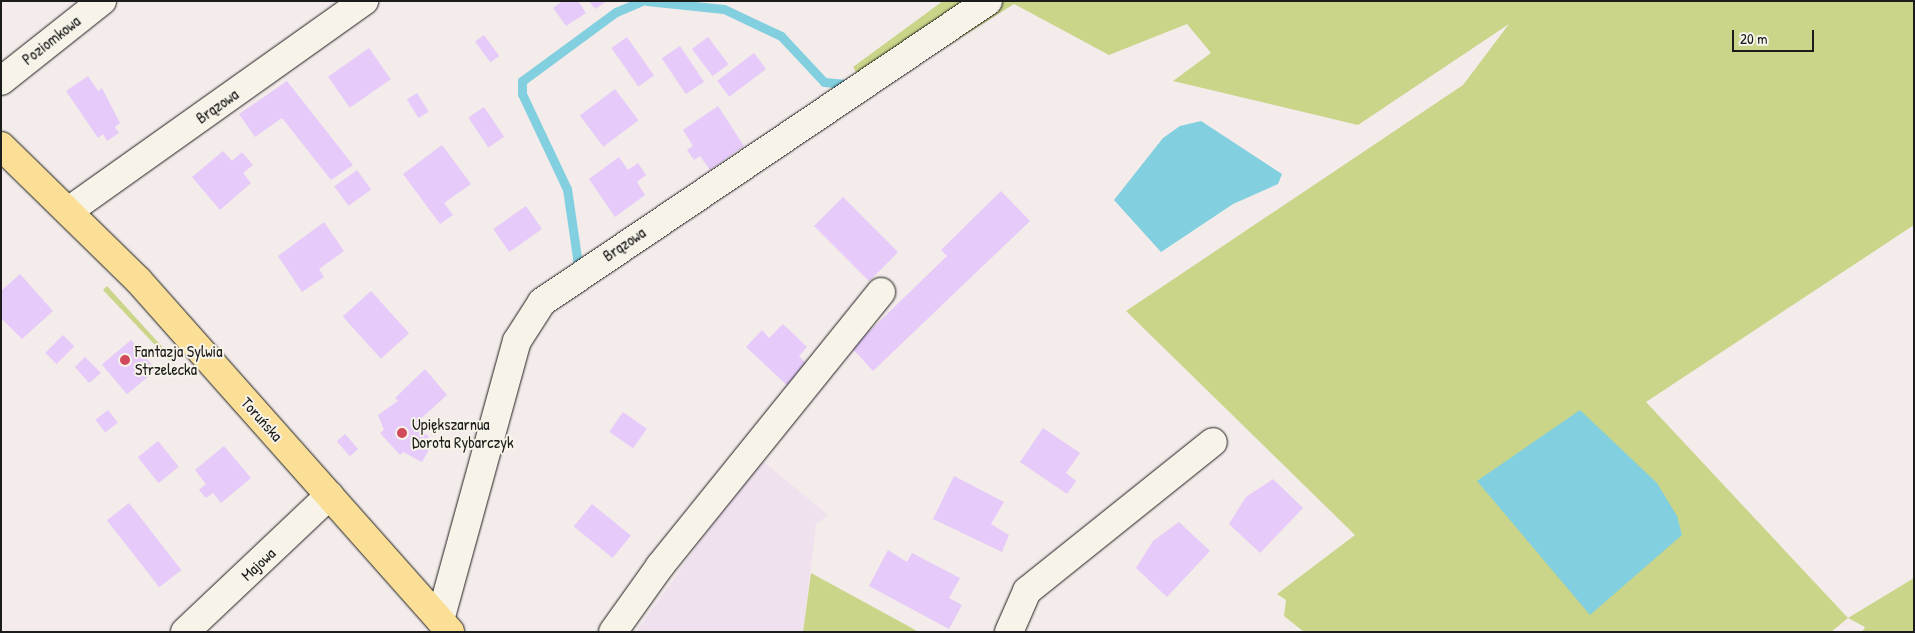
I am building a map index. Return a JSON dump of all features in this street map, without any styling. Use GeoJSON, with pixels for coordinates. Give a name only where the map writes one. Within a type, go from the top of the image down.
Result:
{"type":"FeatureCollection","features":[{"type":"Feature","properties":{"kind":"main road","name":"Toruńska"},"geometry":{"type":"LineString","coordinates":[[1,146],[70,210],[330,496],[445,626]]}},
{"type":"Feature","properties":{"kind":"street","name":"Poziomkowa"},"geometry":{"type":"LineString","coordinates":[[1,81],[102,1]]}},
{"type":"Feature","properties":{"kind":"street","name":"Brązowa"},"geometry":{"type":"LineString","coordinates":[[70,210],[364,1]]}},
{"type":"Feature","properties":{"kind":"street","name":"Brązowa"},"geometry":{"type":"LineString","coordinates":[[445,626],[517,341],[542,302],[578,274],[988,1]]}},
{"type":"Feature","properties":{"kind":"street"},"geometry":{"type":"LineString","coordinates":[[613,632],[660,566],[881,292]]}},
{"type":"Feature","properties":{"kind":"street"},"geometry":{"type":"LineString","coordinates":[[1009,632],[1027,591],[1213,442]]}},
{"type":"Feature","properties":{"kind":"street","name":"Majowa"},"geometry":{"type":"LineString","coordinates":[[185,632],[330,496]]}},
{"type":"Feature","properties":{"kind":"shaded area"},"geometry":{"type":"Polygon","coordinates":[[[759,458],[828,515],[816,524],[803,632],[636,632],[759,458]]]}},
{"type":"Feature","properties":{"kind":"green space"},"geometry":{"type":"Polygon","coordinates":[[[943,1],[1914,1],[1914,225],[1646,402],[1848,618],[1831,632],[1304,632],[1284,616],[1286,600],[1277,594],[1355,535],[1126,311],[1463,85],[1509,24],[1358,125],[1173,81],[1211,53],[1187,24],[1109,55],[1014,4],[870,95],[853,67],[943,1]]]}},
{"type":"Feature","properties":{"kind":"green space"},"geometry":{"type":"Polygon","coordinates":[[[107,286],[175,361],[173,364],[103,290],[107,286]]]}},
{"type":"Feature","properties":{"kind":"green space"},"geometry":{"type":"Polygon","coordinates":[[[811,573],[919,632],[803,632],[811,573]]]}},
{"type":"Feature","properties":{"kind":"green space"},"geometry":{"type":"Polygon","coordinates":[[[1914,578],[1914,632],[1862,632],[1865,627],[1848,618],[1914,578]]]}},
{"type":"Feature","properties":{"kind":"water"},"geometry":{"type":"Polygon","coordinates":[[[1201,121],[1282,174],[1278,184],[1233,204],[1161,252],[1114,200],[1163,138],[1180,126],[1201,121]]]}},
{"type":"Feature","properties":{"kind":"water"},"geometry":{"type":"Polygon","coordinates":[[[1580,410],[1657,483],[1677,516],[1682,535],[1590,615],[1477,481],[1580,410]]]}},
{"type":"Feature","properties":{"kind":"building"},"geometry":{"type":"Polygon","coordinates":[[[563,1],[578,1],[586,13],[566,26],[553,8],[563,1]]]}},
{"type":"Feature","properties":{"kind":"building"},"geometry":{"type":"Polygon","coordinates":[[[589,1],[607,1],[595,9],[589,1]]]}},
{"type":"Feature","properties":{"kind":"building"},"geometry":{"type":"Polygon","coordinates":[[[484,35],[499,56],[490,63],[475,41],[484,35]]]}},
{"type":"Feature","properties":{"kind":"building"},"geometry":{"type":"Polygon","coordinates":[[[627,37],[654,76],[638,86],[611,48],[627,37]]]}},
{"type":"Feature","properties":{"kind":"building"},"geometry":{"type":"Polygon","coordinates":[[[708,37],[728,64],[712,76],[692,49],[708,37]]]}},
{"type":"Feature","properties":{"kind":"building"},"geometry":{"type":"Polygon","coordinates":[[[680,46],[704,82],[686,94],[662,58],[680,46]]]}},
{"type":"Feature","properties":{"kind":"building"},"geometry":{"type":"Polygon","coordinates":[[[369,48],[391,79],[350,108],[328,77],[369,48]]]}},
{"type":"Feature","properties":{"kind":"building"},"geometry":{"type":"Polygon","coordinates":[[[754,53],[766,69],[729,97],[717,81],[754,53]]]}},
{"type":"Feature","properties":{"kind":"building"},"geometry":{"type":"Polygon","coordinates":[[[88,76],[98,91],[102,88],[120,123],[115,127],[119,133],[107,141],[103,134],[98,138],[66,91],[88,76]]]}},
{"type":"Feature","properties":{"kind":"building"},"geometry":{"type":"Polygon","coordinates":[[[287,81],[353,165],[331,180],[282,118],[255,137],[239,114],[287,81]]]}},
{"type":"Feature","properties":{"kind":"building"},"geometry":{"type":"Polygon","coordinates":[[[615,89],[638,120],[603,147],[580,115],[615,89]]]}},
{"type":"Feature","properties":{"kind":"building"},"geometry":{"type":"Polygon","coordinates":[[[417,93],[429,112],[418,118],[407,99],[417,93]]]}},
{"type":"Feature","properties":{"kind":"building"},"geometry":{"type":"Polygon","coordinates":[[[718,106],[744,146],[710,170],[700,156],[694,160],[687,150],[693,146],[683,130],[718,106]]]}},
{"type":"Feature","properties":{"kind":"building"},"geometry":{"type":"Polygon","coordinates":[[[484,107],[504,137],[488,147],[468,118],[484,107]]]}},
{"type":"Feature","properties":{"kind":"building"},"geometry":{"type":"Polygon","coordinates":[[[442,145],[471,184],[444,203],[453,215],[440,224],[403,174],[442,145]]]}},
{"type":"Feature","properties":{"kind":"building"},"geometry":{"type":"Polygon","coordinates":[[[223,151],[232,161],[242,152],[253,165],[243,173],[251,183],[220,210],[192,177],[223,151]]]}},
{"type":"Feature","properties":{"kind":"building"},"geometry":{"type":"Polygon","coordinates":[[[619,157],[628,170],[638,163],[646,175],[637,182],[645,195],[615,217],[589,179],[619,157]]]}},
{"type":"Feature","properties":{"kind":"building"},"geometry":{"type":"Polygon","coordinates":[[[357,170],[371,189],[348,206],[334,186],[357,170]]]}},
{"type":"Feature","properties":{"kind":"building"},"geometry":{"type":"Polygon","coordinates":[[[1001,191],[1030,221],[873,371],[852,348],[947,256],[941,250],[1001,191]]]}},
{"type":"Feature","properties":{"kind":"building"},"geometry":{"type":"Polygon","coordinates":[[[843,197],[898,252],[869,281],[814,226],[843,197]]]}},
{"type":"Feature","properties":{"kind":"building"},"geometry":{"type":"Polygon","coordinates":[[[526,206],[542,229],[509,252],[493,229],[526,206]]]}},
{"type":"Feature","properties":{"kind":"building"},"geometry":{"type":"Polygon","coordinates":[[[324,222],[344,251],[319,269],[324,277],[302,292],[278,256],[324,222]]]}},
{"type":"Feature","properties":{"kind":"building"},"geometry":{"type":"Polygon","coordinates":[[[20,274],[53,311],[22,339],[1,318],[1,291],[20,274]]]}},
{"type":"Feature","properties":{"kind":"building"},"geometry":{"type":"Polygon","coordinates":[[[371,291],[409,333],[381,359],[343,316],[371,291]]]}},
{"type":"Feature","properties":{"kind":"building"},"geometry":{"type":"Polygon","coordinates":[[[783,324],[807,347],[799,356],[811,368],[791,389],[746,347],[762,330],[769,338],[783,324]]]}},
{"type":"Feature","properties":{"kind":"building"},"geometry":{"type":"Polygon","coordinates":[[[63,335],[74,346],[57,364],[45,353],[63,335]]]}},
{"type":"Feature","properties":{"kind":"building"},"geometry":{"type":"Polygon","coordinates":[[[131,340],[156,370],[127,394],[102,364],[131,340]]]}},
{"type":"Feature","properties":{"kind":"building"},"geometry":{"type":"Polygon","coordinates":[[[85,357],[101,373],[89,383],[75,367],[85,357]]]}},
{"type":"Feature","properties":{"kind":"building"},"geometry":{"type":"Polygon","coordinates":[[[425,369],[447,395],[416,423],[433,442],[422,462],[403,452],[400,455],[380,433],[384,430],[378,415],[398,401],[395,398],[425,369]]]}},
{"type":"Feature","properties":{"kind":"building"},"geometry":{"type":"Polygon","coordinates":[[[108,410],[118,423],[105,432],[95,420],[108,410]]]}},
{"type":"Feature","properties":{"kind":"building"},"geometry":{"type":"Polygon","coordinates":[[[623,412],[647,429],[633,448],[609,432],[623,412]]]}},
{"type":"Feature","properties":{"kind":"building"},"geometry":{"type":"Polygon","coordinates":[[[1043,428],[1080,453],[1066,473],[1076,481],[1067,494],[1020,462],[1043,428]]]}},
{"type":"Feature","properties":{"kind":"building"},"geometry":{"type":"Polygon","coordinates":[[[345,434],[358,449],[350,456],[337,441],[345,434]]]}},
{"type":"Feature","properties":{"kind":"building"},"geometry":{"type":"Polygon","coordinates":[[[158,441],[179,467],[159,483],[138,457],[158,441]]]}},
{"type":"Feature","properties":{"kind":"building"},"geometry":{"type":"Polygon","coordinates":[[[224,446],[251,478],[221,503],[213,493],[206,498],[199,490],[206,484],[195,470],[224,446]]]}},
{"type":"Feature","properties":{"kind":"building"},"geometry":{"type":"Polygon","coordinates":[[[954,476],[1004,502],[991,524],[1009,535],[1002,552],[933,519],[954,476]]]}},
{"type":"Feature","properties":{"kind":"building"},"geometry":{"type":"Polygon","coordinates":[[[1273,479],[1303,508],[1260,553],[1229,524],[1246,497],[1273,479]]]}},
{"type":"Feature","properties":{"kind":"building"},"geometry":{"type":"Polygon","coordinates":[[[129,503],[181,570],[159,587],[107,520],[129,503]]]}},
{"type":"Feature","properties":{"kind":"building"},"geometry":{"type":"Polygon","coordinates":[[[592,504],[631,535],[613,558],[574,527],[592,504]]]}},
{"type":"Feature","properties":{"kind":"building"},"geometry":{"type":"Polygon","coordinates":[[[1179,522],[1210,551],[1167,597],[1136,568],[1153,541],[1179,522]]]}},
{"type":"Feature","properties":{"kind":"building"},"geometry":{"type":"Polygon","coordinates":[[[888,550],[907,562],[912,553],[960,578],[949,598],[962,605],[949,629],[869,586],[888,550]]]}},
{"type":"Feature","properties":{"kind":"waterway"},"geometry":{"type":"LineString","coordinates":[[579,271],[567,189],[522,94],[522,81],[616,12],[642,1]]}},
{"type":"Feature","properties":{"kind":"waterway"},"geometry":{"type":"LineString","coordinates":[[647,1],[724,9],[781,36],[824,82],[849,84]]}},
{"type":"Feature","properties":{"kind":"place","name":"Fantazja Sylwia Strzelecka"},"geometry":{"type":"Point","coordinates":[125,360]}},
{"type":"Feature","properties":{"kind":"place","name":"Upiększarnua Dorota Rybarczyk"},"geometry":{"type":"Point","coordinates":[402,433]}}]}
